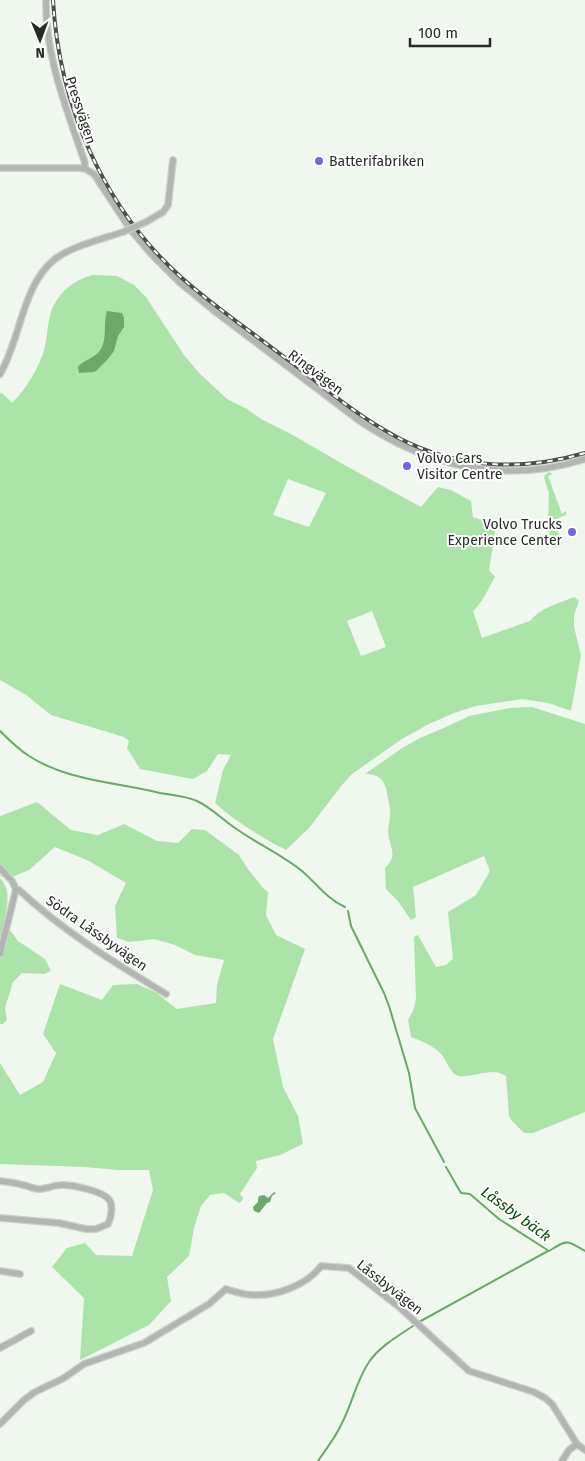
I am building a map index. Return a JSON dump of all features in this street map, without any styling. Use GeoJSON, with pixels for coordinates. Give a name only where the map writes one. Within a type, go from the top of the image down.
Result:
{"type":"FeatureCollection","features":[{"type":"Feature","properties":{"kind":"street","name":"Pressvägen"},"geometry":{"type":"LineString","coordinates":[[46,0],[46,18],[54,69],[85,163],[84,168]]}},
{"type":"Feature","properties":{"kind":"street"},"geometry":{"type":"LineString","coordinates":[[0,374],[10,356],[32,290],[45,269],[66,252],[123,232],[163,212],[168,204],[174,160]]}},
{"type":"Feature","properties":{"kind":"street"},"geometry":{"type":"LineString","coordinates":[[0,168],[84,168]]}},
{"type":"Feature","properties":{"kind":"street","name":"Ringvägen"},"geometry":{"type":"LineString","coordinates":[[84,168],[94,174],[130,229],[179,282],[197,298],[361,422],[383,436],[428,457],[452,464],[483,469],[504,471],[529,470],[555,467],[585,459]]}},
{"type":"Feature","properties":{"kind":"street","name":"Södra Låssbyvägen"},"geometry":{"type":"LineString","coordinates":[[0,868],[12,881],[16,889],[39,908],[113,961],[166,994]]}},
{"type":"Feature","properties":{"kind":"street"},"geometry":{"type":"LineString","coordinates":[[0,954],[16,889]]}},
{"type":"Feature","properties":{"kind":"street"},"geometry":{"type":"LineString","coordinates":[[0,1181],[25,1185],[36,1189],[60,1185],[86,1189],[108,1198],[112,1210],[108,1224],[96,1229],[59,1223],[0,1218]]}},
{"type":"Feature","properties":{"kind":"street","name":"Låssbyvägen"},"geometry":{"type":"LineString","coordinates":[[0,1424],[24,1400],[35,1392],[64,1378],[84,1364],[144,1343],[209,1304],[226,1289],[253,1295],[278,1292],[302,1282],[321,1266],[349,1268],[398,1306],[469,1371],[534,1392],[546,1398],[552,1404],[577,1444],[585,1450]]}},
{"type":"Feature","properties":{"kind":"street"},"geometry":{"type":"LineString","coordinates":[[0,1270],[20,1274]]}},
{"type":"Feature","properties":{"kind":"street"},"geometry":{"type":"LineString","coordinates":[[0,1348],[31,1331]]}},
{"type":"Feature","properties":{"kind":"street"},"geometry":{"type":"LineString","coordinates":[[562,1461],[569,1450],[577,1444]]}},
{"type":"Feature","properties":{"kind":"shaded area"},"geometry":{"type":"Polygon","coordinates":[[[93,275],[117,276],[134,285],[146,297],[184,355],[199,373],[227,399],[247,409],[261,419],[421,507],[438,487],[451,490],[471,501],[473,517],[496,525],[489,570],[495,577],[483,599],[473,611],[482,638],[530,621],[544,609],[562,601],[574,597],[579,601],[574,615],[574,627],[581,655],[571,711],[548,703],[522,699],[476,706],[429,724],[402,739],[352,774],[309,828],[286,850],[249,829],[215,803],[223,770],[231,755],[218,754],[207,771],[193,779],[140,769],[127,748],[129,741],[124,737],[51,715],[26,695],[0,680],[0,394],[1,392],[12,403],[26,386],[43,354],[52,308],[66,290],[86,277],[93,275]],[[288,479],[273,515],[309,527],[326,493],[288,479]],[[372,611],[347,621],[361,656],[386,647],[372,611]]]}},
{"type":"Feature","properties":{"kind":"shaded area"},"geometry":{"type":"Polygon","coordinates":[[[107,311],[122,313],[124,318],[124,327],[118,336],[114,351],[96,371],[79,373],[78,367],[97,354],[102,347],[107,311]]]}},
{"type":"Feature","properties":{"kind":"shaded area"},"geometry":{"type":"Polygon","coordinates":[[[549,472],[553,474],[548,476],[562,514],[566,511],[566,515],[554,520],[562,544],[554,547],[548,523],[549,493],[544,478],[549,472]]]}},
{"type":"Feature","properties":{"kind":"shaded area"},"geometry":{"type":"Polygon","coordinates":[[[532,707],[585,724],[585,1112],[533,1133],[524,1133],[509,1116],[506,1076],[495,1072],[465,1076],[456,1075],[439,1052],[428,1044],[411,1037],[408,1020],[416,999],[414,937],[418,935],[436,967],[446,965],[453,959],[448,912],[476,895],[490,871],[484,856],[413,887],[416,917],[411,920],[398,901],[386,889],[385,868],[392,859],[392,851],[388,831],[390,811],[385,784],[376,776],[365,774],[402,748],[469,716],[510,708],[532,707]]]}},
{"type":"Feature","properties":{"kind":"shaded area"},"geometry":{"type":"Polygon","coordinates":[[[37,802],[71,830],[98,835],[124,824],[157,841],[178,843],[192,829],[205,830],[239,855],[248,869],[268,892],[266,915],[276,935],[305,949],[273,1039],[283,1087],[298,1116],[303,1144],[280,1155],[256,1161],[257,1168],[240,1194],[243,1198],[239,1203],[224,1193],[210,1195],[201,1206],[194,1228],[189,1256],[167,1277],[171,1301],[149,1325],[80,1360],[84,1298],[52,1267],[67,1248],[85,1243],[96,1255],[132,1256],[153,1190],[149,1170],[0,1164],[0,1063],[20,1095],[43,1082],[56,1053],[43,1034],[60,984],[102,1000],[113,985],[137,984],[155,992],[177,1009],[216,1003],[217,985],[224,960],[195,955],[175,945],[154,939],[129,942],[117,938],[115,906],[126,883],[89,861],[55,847],[29,870],[12,877],[0,877],[6,870],[0,864],[0,816],[37,802]]]}},
{"type":"Feature","properties":{"kind":"shaded area"},"geometry":{"type":"Polygon","coordinates":[[[0,878],[4,883],[7,894],[4,922],[18,941],[45,959],[51,971],[44,974],[22,973],[13,982],[5,1008],[7,1020],[3,1024],[0,1024],[0,878]]]}},
{"type":"Feature","properties":{"kind":"shaded area"},"geometry":{"type":"Polygon","coordinates":[[[274,1192],[276,1193],[272,1196],[270,1202],[259,1213],[254,1211],[253,1207],[258,1202],[259,1196],[264,1195],[268,1198],[274,1192]]]}},
{"type":"Feature","properties":{"kind":"waterway"},"geometry":{"type":"LineString","coordinates":[[0,731],[29,756],[60,771],[93,780],[197,801],[294,865],[327,895],[345,907]]}},
{"type":"Feature","properties":{"kind":"waterway"},"geometry":{"type":"LineString","coordinates":[[348,911],[351,926],[389,1006],[409,1073],[415,1108],[444,1162]]}},
{"type":"Feature","properties":{"kind":"waterway","name":"Låssby bäck"},"geometry":{"type":"LineString","coordinates":[[446,1167],[461,1193],[470,1194],[499,1219],[549,1251],[567,1242],[585,1251]]}},
{"type":"Feature","properties":{"kind":"waterway"},"geometry":{"type":"LineString","coordinates":[[419,1322],[548,1251]]}},
{"type":"Feature","properties":{"kind":"waterway"},"geometry":{"type":"LineString","coordinates":[[318,1461],[339,1430],[369,1362],[383,1347],[413,1326]]}},
{"type":"Feature","properties":{"kind":"railway"},"geometry":{"type":"LineString","coordinates":[[53,0],[57,39],[65,78],[76,116],[90,152],[108,187],[130,220],[155,251],[183,279],[348,406],[386,431],[410,443],[434,453],[458,459],[508,465],[534,463],[585,453]]}},
{"type":"Feature","properties":{"kind":"place","name":"Batterifabriken"},"geometry":{"type":"Point","coordinates":[319,161]}},
{"type":"Feature","properties":{"kind":"place","name":"Volvo Cars Visitor Centre"},"geometry":{"type":"Point","coordinates":[407,466]}},
{"type":"Feature","properties":{"kind":"place","name":"Volvo Trucks Experience Center"},"geometry":{"type":"Point","coordinates":[572,532]}}]}
